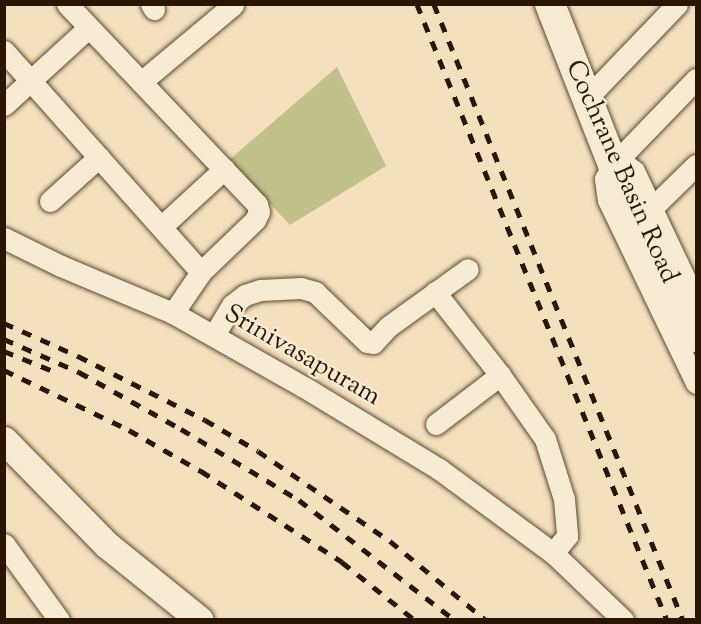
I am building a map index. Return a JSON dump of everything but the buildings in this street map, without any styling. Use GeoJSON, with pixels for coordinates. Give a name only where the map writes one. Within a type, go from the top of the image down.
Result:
{"type":"FeatureCollection","features":[{"type":"Feature","properties":{"kind":"main road","name":"Cochrane Basin Road"},"geometry":{"type":"LineString","coordinates":[[550,4],[613,165],[647,217],[696,338]]}},
{"type":"Feature","properties":{"kind":"street"},"geometry":{"type":"LineString","coordinates":[[68,4],[88,28],[257,204],[258,212],[255,220],[201,272],[173,313]]}},
{"type":"Feature","properties":{"kind":"street"},"geometry":{"type":"LineString","coordinates":[[587,99],[677,4]]}},
{"type":"Feature","properties":{"kind":"street"},"geometry":{"type":"LineString","coordinates":[[141,82],[233,5]]}},
{"type":"Feature","properties":{"kind":"street"},"geometry":{"type":"LineString","coordinates":[[4,105],[88,28]]}},
{"type":"Feature","properties":{"kind":"street"},"geometry":{"type":"LineString","coordinates":[[4,51],[201,272]]}},
{"type":"Feature","properties":{"kind":"street"},"geometry":{"type":"LineString","coordinates":[[696,79],[613,165],[605,179],[608,200],[696,383]]}},
{"type":"Feature","properties":{"kind":"street"},"geometry":{"type":"LineString","coordinates":[[50,201],[99,157]]}},
{"type":"Feature","properties":{"kind":"street"},"geometry":{"type":"LineString","coordinates":[[696,165],[647,217],[690,270],[696,302]]}},
{"type":"Feature","properties":{"kind":"street"},"geometry":{"type":"LineString","coordinates":[[161,227],[224,169]]}},
{"type":"Feature","properties":{"kind":"street","name":"Srinivasapuram"},"geometry":{"type":"LineString","coordinates":[[4,238],[61,266],[173,313],[439,469],[553,553],[623,620]]}},
{"type":"Feature","properties":{"kind":"street"},"geometry":{"type":"LineString","coordinates":[[214,335],[232,305],[245,295],[260,290],[301,288],[315,292],[367,342],[373,342],[389,326],[468,269]]}},
{"type":"Feature","properties":{"kind":"street"},"geometry":{"type":"LineString","coordinates":[[435,292],[501,375],[545,439],[564,499],[567,536],[553,553]]}},
{"type":"Feature","properties":{"kind":"street"},"geometry":{"type":"LineString","coordinates":[[436,424],[501,375]]}},
{"type":"Feature","properties":{"kind":"street"},"geometry":{"type":"LineString","coordinates":[[4,440],[107,545],[200,620]]}},
{"type":"Feature","properties":{"kind":"street"},"geometry":{"type":"LineString","coordinates":[[4,544],[59,620]]}},
{"type":"Feature","properties":{"kind":"green space"},"geometry":{"type":"Polygon","coordinates":[[[337,67],[386,166],[290,225],[229,160],[337,67]]]}},
{"type":"Feature","properties":{"kind":"railway"},"geometry":{"type":"LineString","coordinates":[[417,4],[667,620]]}},
{"type":"Feature","properties":{"kind":"railway"},"geometry":{"type":"LineString","coordinates":[[434,4],[683,620]]}},
{"type":"Feature","properties":{"kind":"railway"},"geometry":{"type":"LineString","coordinates":[[4,323],[78,356],[205,420],[258,451],[390,541],[486,620]]}},
{"type":"Feature","properties":{"kind":"railway"},"geometry":{"type":"LineString","coordinates":[[4,339],[79,372],[181,429],[299,500],[455,620]]}},
{"type":"Feature","properties":{"kind":"railway"},"geometry":{"type":"LineString","coordinates":[[4,351],[58,373]]}},
{"type":"Feature","properties":{"kind":"railway"},"geometry":{"type":"LineString","coordinates":[[4,370],[129,430],[201,471],[342,562],[415,620]]}}]}
